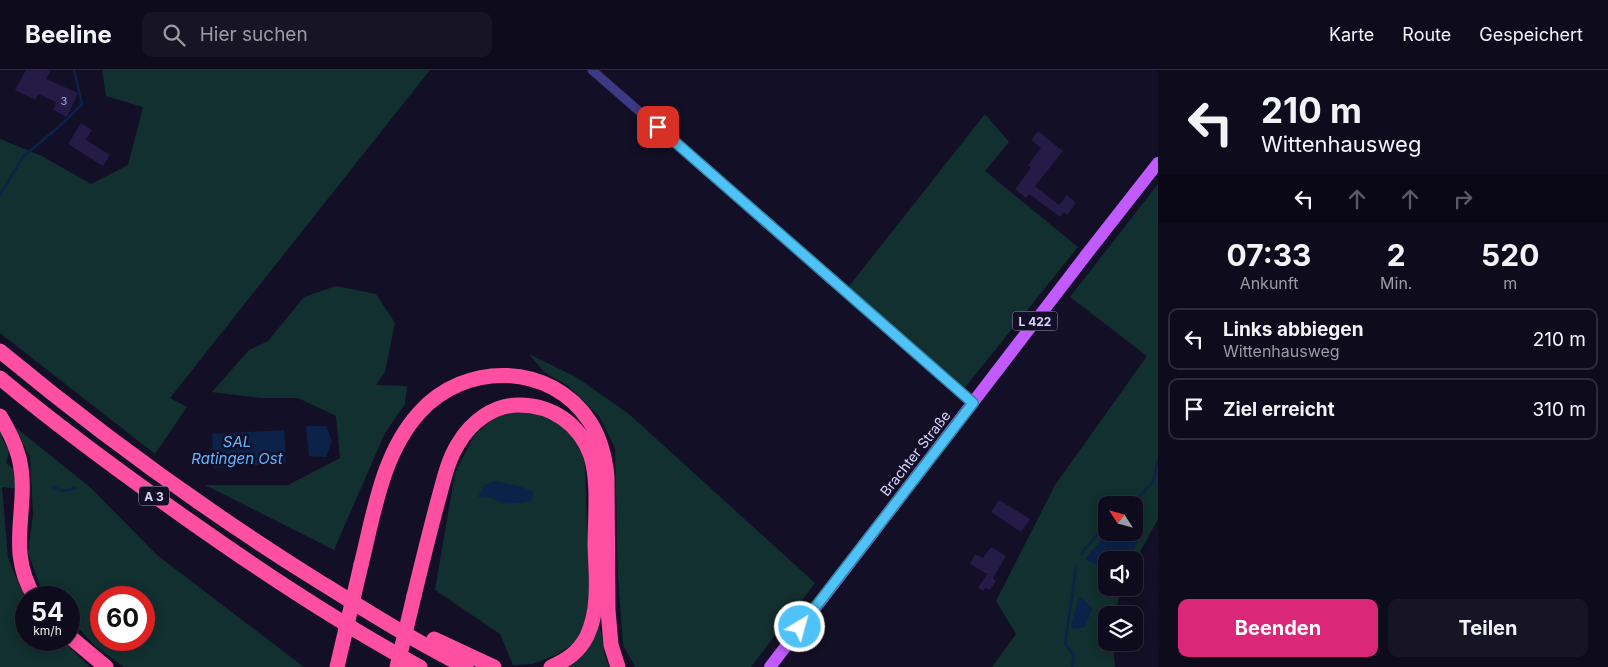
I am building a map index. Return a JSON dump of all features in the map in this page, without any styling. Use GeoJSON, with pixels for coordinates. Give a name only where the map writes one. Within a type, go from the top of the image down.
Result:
{"type":"FeatureCollection","features":[{"type":"Feature","properties":{"kind":"highway","name":"A 3"},"geometry":{"type":"LineString","coordinates":[[0,351],[69,407],[172,484],[345,598],[466,667]]}},
{"type":"Feature","properties":{"kind":"highway"},"geometry":{"type":"LineString","coordinates":[[337,667],[380,490],[387,467],[402,436],[418,413],[444,391],[479,377],[512,376],[544,384],[562,393],[584,414],[595,431],[605,458],[607,476],[608,610],[612,646],[618,667]]}},
{"type":"Feature","properties":{"kind":"highway","name":"A 3"},"geometry":{"type":"LineString","coordinates":[[0,378],[119,472],[255,567],[377,644],[420,667]]}},
{"type":"Feature","properties":{"kind":"highway"},"geometry":{"type":"LineString","coordinates":[[397,667],[447,466],[466,431],[484,416],[504,407],[526,405],[552,411],[575,428],[591,456],[595,480],[596,597],[592,625],[581,647],[572,656],[551,667]]}},
{"type":"Feature","properties":{"kind":"highway"},"geometry":{"type":"LineString","coordinates":[[0,416],[20,459],[22,485],[19,524],[21,563],[29,586]]}},
{"type":"Feature","properties":{"kind":"highway"},"geometry":{"type":"LineString","coordinates":[[345,598],[494,667]]}},
{"type":"Feature","properties":{"kind":"highway"},"geometry":{"type":"LineString","coordinates":[[80,645],[106,667]]}},
{"type":"Feature","properties":{"kind":"main road","name":"Brachter Straße"},"geometry":{"type":"LineString","coordinates":[[770,667],[1086,254],[1158,164]]}},
{"type":"Feature","properties":{"kind":"street"},"geometry":{"type":"LineString","coordinates":[[592,70],[973,403]]}},
{"type":"Feature","properties":{"kind":"green space"},"geometry":{"type":"Polygon","coordinates":[[[102,70],[430,70],[170,398],[187,407],[155,454],[0,333],[0,139],[42,156],[91,184],[128,165],[143,107],[106,96],[102,70]]]}},
{"type":"Feature","properties":{"kind":"green space"},"geometry":{"type":"Polygon","coordinates":[[[985,114],[1009,142],[985,171],[1078,247],[963,390],[846,290],[985,114]]]}},
{"type":"Feature","properties":{"kind":"green space"},"geometry":{"type":"Polygon","coordinates":[[[1158,184],[1158,519],[1141,551],[1098,551],[1098,596],[1119,596],[1117,606],[1098,606],[1098,651],[1114,651],[1115,667],[992,667],[1016,634],[996,601],[1055,485],[1147,356],[1070,297],[1158,184]]]}},
{"type":"Feature","properties":{"kind":"green space"},"geometry":{"type":"Polygon","coordinates":[[[336,286],[376,294],[395,323],[385,372],[376,385],[407,386],[405,404],[385,433],[334,550],[205,485],[288,485],[340,458],[336,416],[298,398],[260,398],[212,392],[249,350],[268,341],[304,297],[336,286]]]}},
{"type":"Feature","properties":{"kind":"green space"},"geometry":{"type":"Polygon","coordinates":[[[529,354],[576,377],[629,414],[815,583],[751,667],[635,667],[623,645],[618,576],[615,448],[599,416],[568,386],[544,372],[529,354]]]}},
{"type":"Feature","properties":{"kind":"green space"},"geometry":{"type":"Polygon","coordinates":[[[521,410],[540,413],[558,423],[573,436],[585,460],[589,595],[585,623],[575,643],[556,655],[533,664],[513,665],[500,634],[435,590],[455,473],[474,436],[495,417],[521,410]]]}},
{"type":"Feature","properties":{"kind":"green space"},"geometry":{"type":"Polygon","coordinates":[[[14,426],[91,488],[157,555],[304,667],[124,667],[102,651],[155,651],[155,586],[90,586],[90,641],[80,630],[80,586],[40,586],[28,552],[33,515],[30,457],[14,426]]]}},
{"type":"Feature","properties":{"kind":"green space"},"geometry":{"type":"Polygon","coordinates":[[[0,430],[3,433],[2,438],[9,451],[6,463],[17,472],[20,489],[2,487],[8,558],[20,586],[15,586],[15,651],[73,651],[90,667],[0,667],[0,430]]]}},
{"type":"Feature","properties":{"kind":"green space"},"geometry":{"type":"Polygon","coordinates":[[[599,621],[609,667],[567,667],[599,621]]]}},
{"type":"Feature","properties":{"kind":"water"},"geometry":{"type":"Polygon","coordinates":[[[306,426],[326,426],[332,441],[326,457],[309,456],[306,426]]]}},
{"type":"Feature","properties":{"kind":"water","name":"SAL Ratingen Ost"},"geometry":{"type":"Polygon","coordinates":[[[284,430],[286,463],[214,468],[212,434],[284,430]]]}},
{"type":"Feature","properties":{"kind":"water"},"geometry":{"type":"Polygon","coordinates":[[[495,481],[519,486],[533,492],[532,499],[522,503],[503,504],[492,498],[478,497],[484,485],[495,481]]]}},
{"type":"Feature","properties":{"kind":"water"},"geometry":{"type":"Polygon","coordinates":[[[1100,541],[1138,541],[1133,551],[1098,551],[1098,566],[1085,559],[1100,541]]]}},
{"type":"Feature","properties":{"kind":"water"},"geometry":{"type":"Polygon","coordinates":[[[1079,597],[1092,608],[1085,627],[1074,629],[1071,626],[1079,597]]]}},
{"type":"Feature","properties":{"kind":"building"},"geometry":{"type":"Polygon","coordinates":[[[26,70],[51,70],[46,79],[78,93],[67,117],[53,110],[56,102],[38,94],[35,100],[15,90],[26,70]]]}},
{"type":"Feature","properties":{"kind":"building"},"geometry":{"type":"Polygon","coordinates":[[[81,123],[92,130],[86,140],[110,155],[103,166],[68,144],[81,123]]]}},
{"type":"Feature","properties":{"kind":"building"},"geometry":{"type":"Polygon","coordinates":[[[1038,131],[1063,151],[1035,186],[1059,205],[1067,195],[1076,203],[1067,215],[1064,212],[1060,217],[1029,194],[1026,198],[1015,189],[1031,168],[1028,165],[1041,148],[1031,140],[1038,131]]]}},
{"type":"Feature","properties":{"kind":"building"},"geometry":{"type":"Polygon","coordinates":[[[999,500],[1030,519],[1021,532],[991,512],[999,500]]]}},
{"type":"Feature","properties":{"kind":"building"},"geometry":{"type":"Polygon","coordinates":[[[991,547],[1006,556],[993,578],[996,581],[990,590],[985,588],[983,591],[978,588],[987,574],[970,564],[975,554],[983,558],[991,547]]]}},
{"type":"Feature","properties":{"kind":"waterway"},"geometry":{"type":"LineString","coordinates":[[0,195],[23,157],[82,104],[74,70]]}},
{"type":"Feature","properties":{"kind":"waterway"},"geometry":{"type":"LineString","coordinates":[[1140,496],[1153,482],[1158,459]]}},
{"type":"Feature","properties":{"kind":"waterway"},"geometry":{"type":"LineString","coordinates":[[53,487],[64,491],[75,488]]}},
{"type":"Feature","properties":{"kind":"waterway"},"geometry":{"type":"LineString","coordinates":[[1081,554],[1098,534]]}},
{"type":"Feature","properties":{"kind":"waterway"},"geometry":{"type":"LineString","coordinates":[[1072,667],[1074,655],[1065,644],[1076,568]]}},
{"type":"Feature","properties":{"kind":"route"},"geometry":{"type":"LineString","coordinates":[[658,127],[973,403],[800,627]]}}]}
